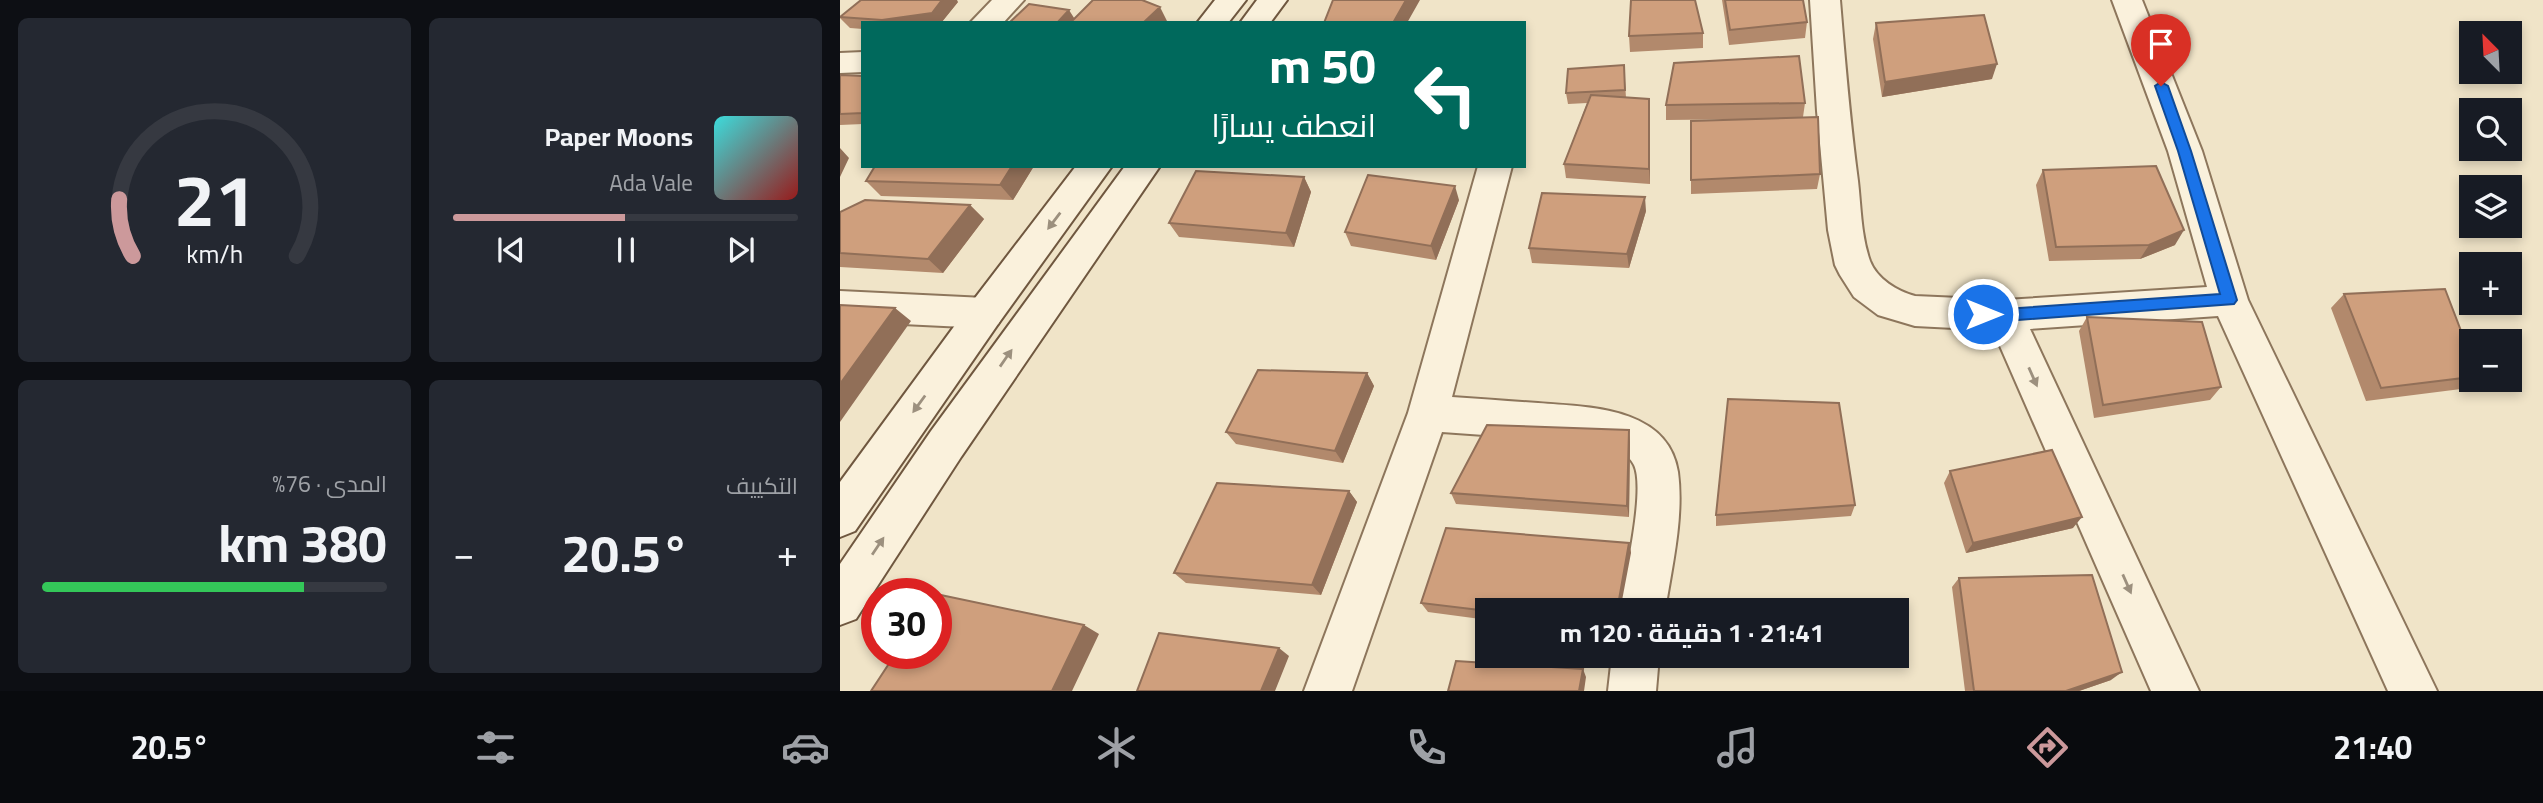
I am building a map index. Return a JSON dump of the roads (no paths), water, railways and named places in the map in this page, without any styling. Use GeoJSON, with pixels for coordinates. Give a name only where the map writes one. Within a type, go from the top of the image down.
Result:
{"type":"FeatureCollection","features":[{"type":"Feature","properties":{"kind":"street"},"geometry":{"type":"LineString","coordinates":[[987,21],[1009,0]]}},
{"type":"Feature","properties":{"kind":"street"},"geometry":{"type":"LineString","coordinates":[[1214,21],[1231,0]]}},
{"type":"Feature","properties":{"kind":"street"},"geometry":{"type":"LineString","coordinates":[[1256,21],[1272,0]]}},
{"type":"Feature","properties":{"kind":"street"},"geometry":{"type":"LineString","coordinates":[[1825,0],[1833,111],[1853,265],[1867,286],[1891,304],[1915,311],[2005,315],[2229,300]]}},
{"type":"Feature","properties":{"kind":"street"},"geometry":{"type":"LineString","coordinates":[[2127,0],[2185,151],[2229,300],[2413,691]]}},
{"type":"Feature","properties":{"kind":"street"},"geometry":{"type":"LineString","coordinates":[[840,63],[861,62]]}},
{"type":"Feature","properties":{"kind":"street"},"geometry":{"type":"LineString","coordinates":[[840,517],[985,313],[1094,168]]}},
{"type":"Feature","properties":{"kind":"street"},"geometry":{"type":"LineString","coordinates":[[841,601],[946,444],[1142,168]]}},
{"type":"Feature","properties":{"kind":"street"},"geometry":{"type":"LineString","coordinates":[[1328,691],[1428,413],[1494,168]]}},
{"type":"Feature","properties":{"kind":"street"},"geometry":{"type":"LineString","coordinates":[[840,306],[985,313]]}},
{"type":"Feature","properties":{"kind":"street"},"geometry":{"type":"LineString","coordinates":[[2005,315],[2175,691]]}},
{"type":"Feature","properties":{"kind":"street"},"geometry":{"type":"LineString","coordinates":[[1428,413],[1598,425],[1624,433],[1642,444],[1653,459],[1657,496],[1644,598]]}},
{"type":"Feature","properties":{"kind":"street"},"geometry":{"type":"LineString","coordinates":[[1632,691],[1635,668]]}}]}
